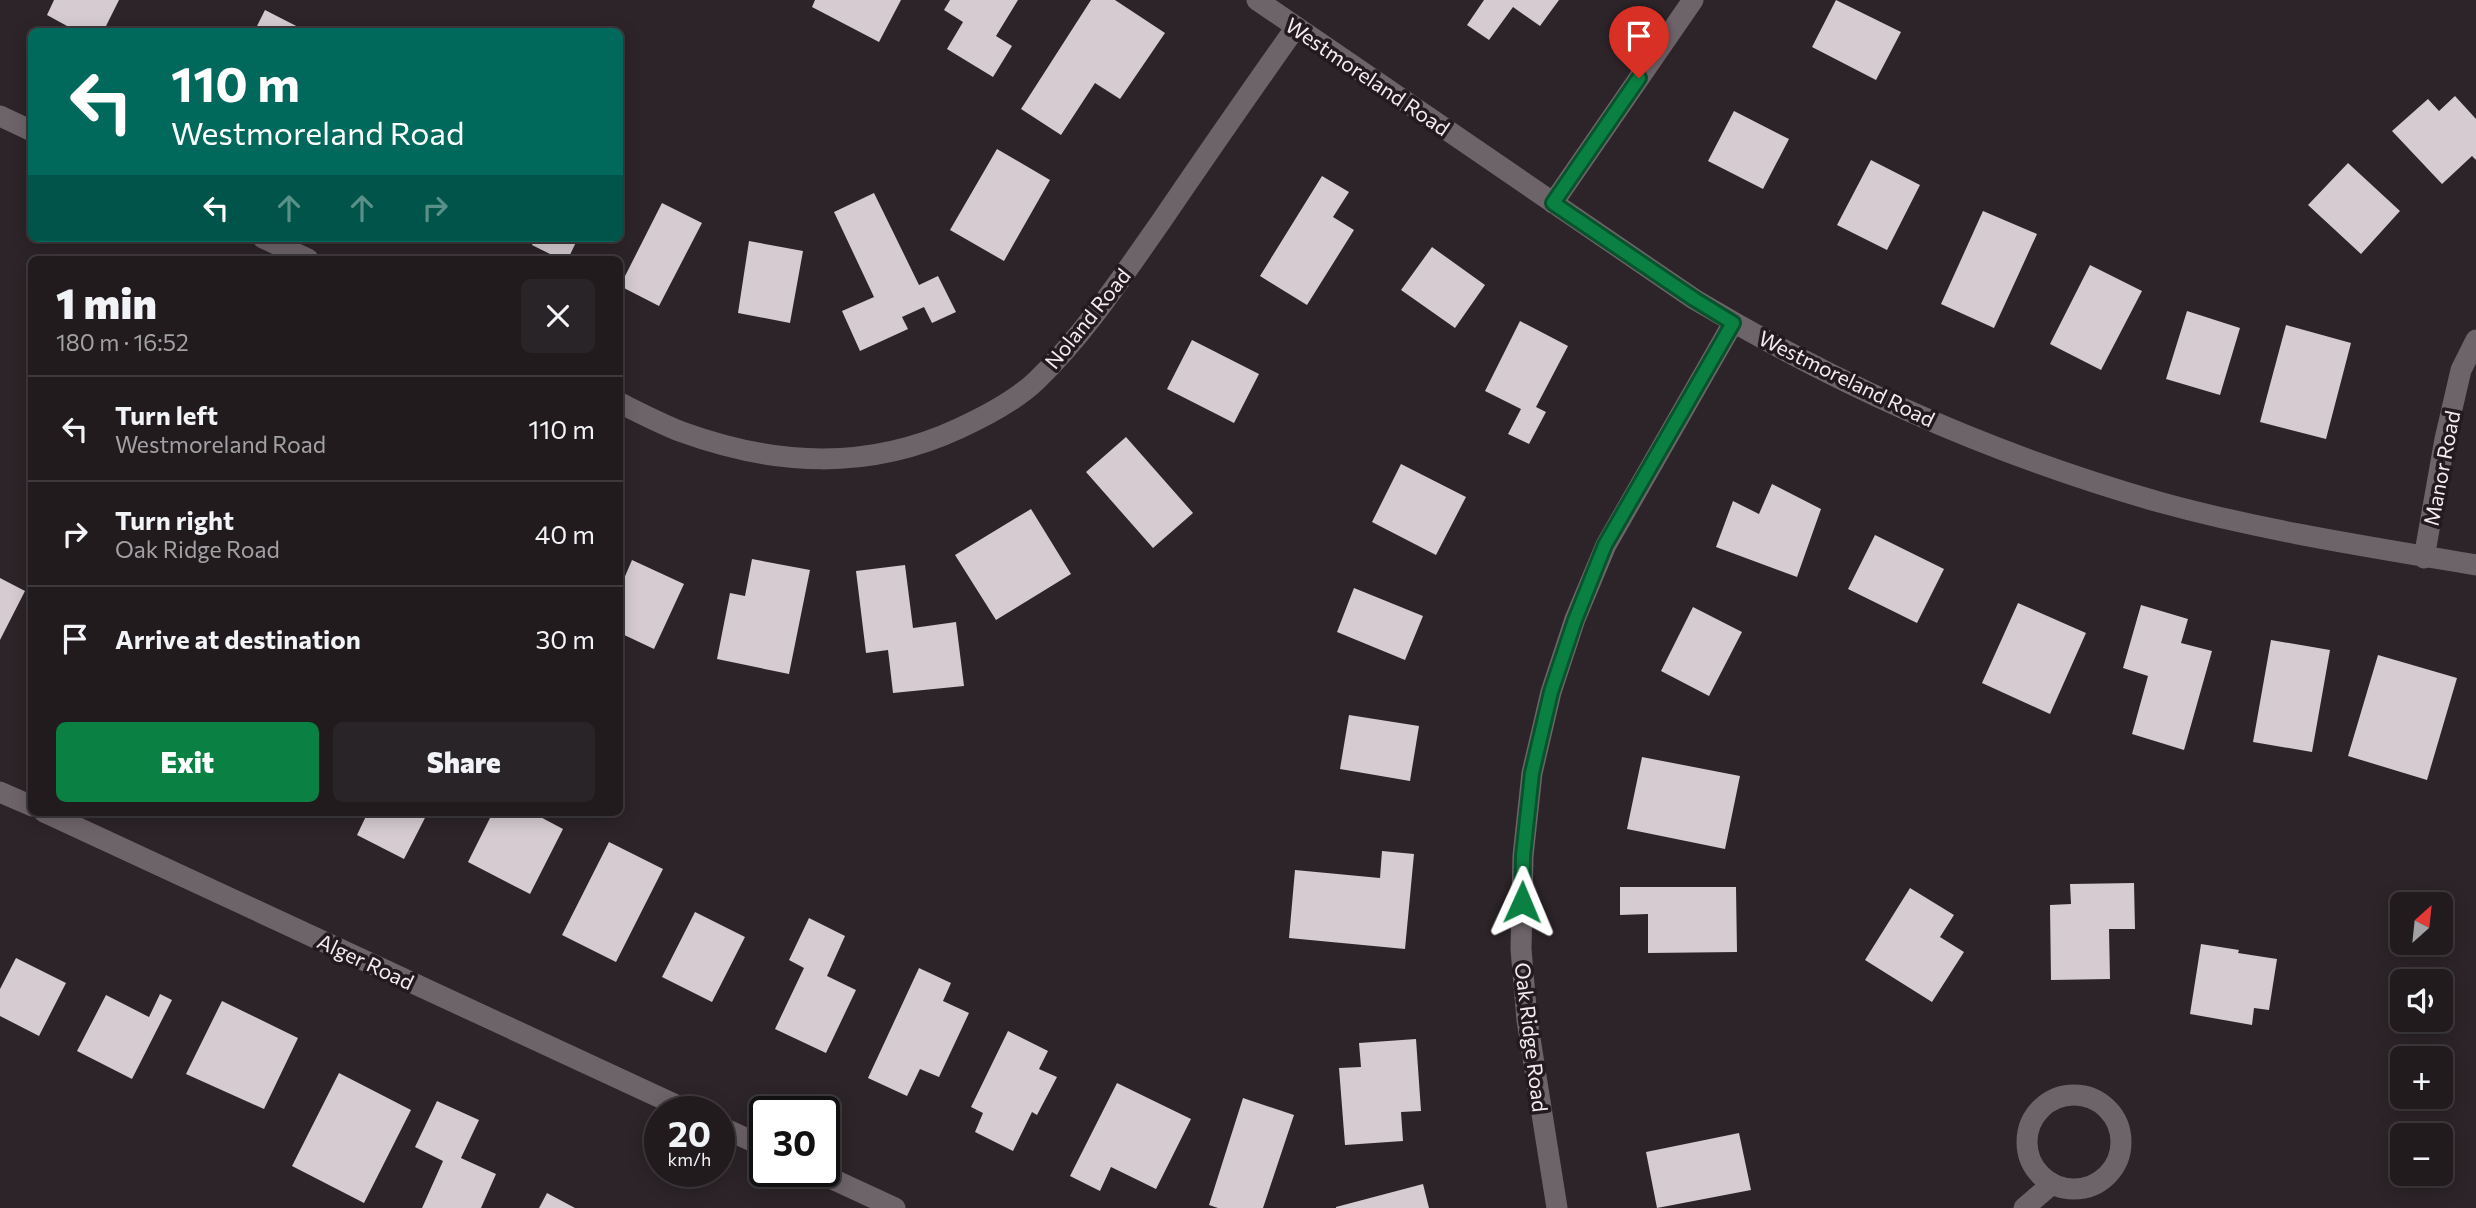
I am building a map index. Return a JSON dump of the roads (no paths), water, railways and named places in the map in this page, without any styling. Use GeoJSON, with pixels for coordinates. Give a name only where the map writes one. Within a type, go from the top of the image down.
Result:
{"type":"FeatureCollection","features":[{"type":"Feature","properties":{"kind":"street","name":"Westmoreland Road"},"geometry":{"type":"LineString","coordinates":[[1257,0],[1694,299],[1733,323],[1854,386],[2032,461],[2159,502],[2276,531],[2476,565]]}},
{"type":"Feature","properties":{"kind":"street"},"geometry":{"type":"LineString","coordinates":[[1553,203],[1693,0]]}},
{"type":"Feature","properties":{"kind":"street","name":"Noland Road"},"geometry":{"type":"LineString","coordinates":[[623,404],[680,431],[739,450],[820,460],[874,456],[938,439],[988,415],[1034,383],[1072,343],[1296,27]]}},
{"type":"Feature","properties":{"kind":"street"},"geometry":{"type":"LineString","coordinates":[[0,116],[28,129]]}},
{"type":"Feature","properties":{"kind":"street"},"geometry":{"type":"LineString","coordinates":[[272,242],[302,256]]}},
{"type":"Feature","properties":{"kind":"street","name":"Oak Ridge Road"},"geometry":{"type":"LineString","coordinates":[[1557,1208],[1527,1020],[1521,949],[1523,856],[1532,773],[1555,680],[1605,545],[1733,323]]}},
{"type":"Feature","properties":{"kind":"street","name":"Manor Road"},"geometry":{"type":"LineString","coordinates":[[2424,558],[2445,439],[2461,370],[2476,340]]}},
{"type":"Feature","properties":{"kind":"street"},"geometry":{"type":"LineString","coordinates":[[0,792],[28,804]]}},
{"type":"Feature","properties":{"kind":"street","name":"Alger Road"},"geometry":{"type":"LineString","coordinates":[[53,816],[657,1096]]}},
{"type":"Feature","properties":{"kind":"street"},"geometry":{"type":"LineString","coordinates":[[2064,1094],[2082,1094],[2106,1106],[2117,1120],[2122,1137],[2120,1154],[2113,1170],[2100,1182],[2084,1189],[2066,1189],[2052,1184],[2036,1170],[2029,1156],[2028,1130],[2036,1114],[2048,1101],[2064,1094]]}},
{"type":"Feature","properties":{"kind":"street"},"geometry":{"type":"LineString","coordinates":[[840,1183],[895,1208]]}},
{"type":"Feature","properties":{"kind":"street"},"geometry":{"type":"LineString","coordinates":[[2024,1208],[2052,1184]]}}]}
